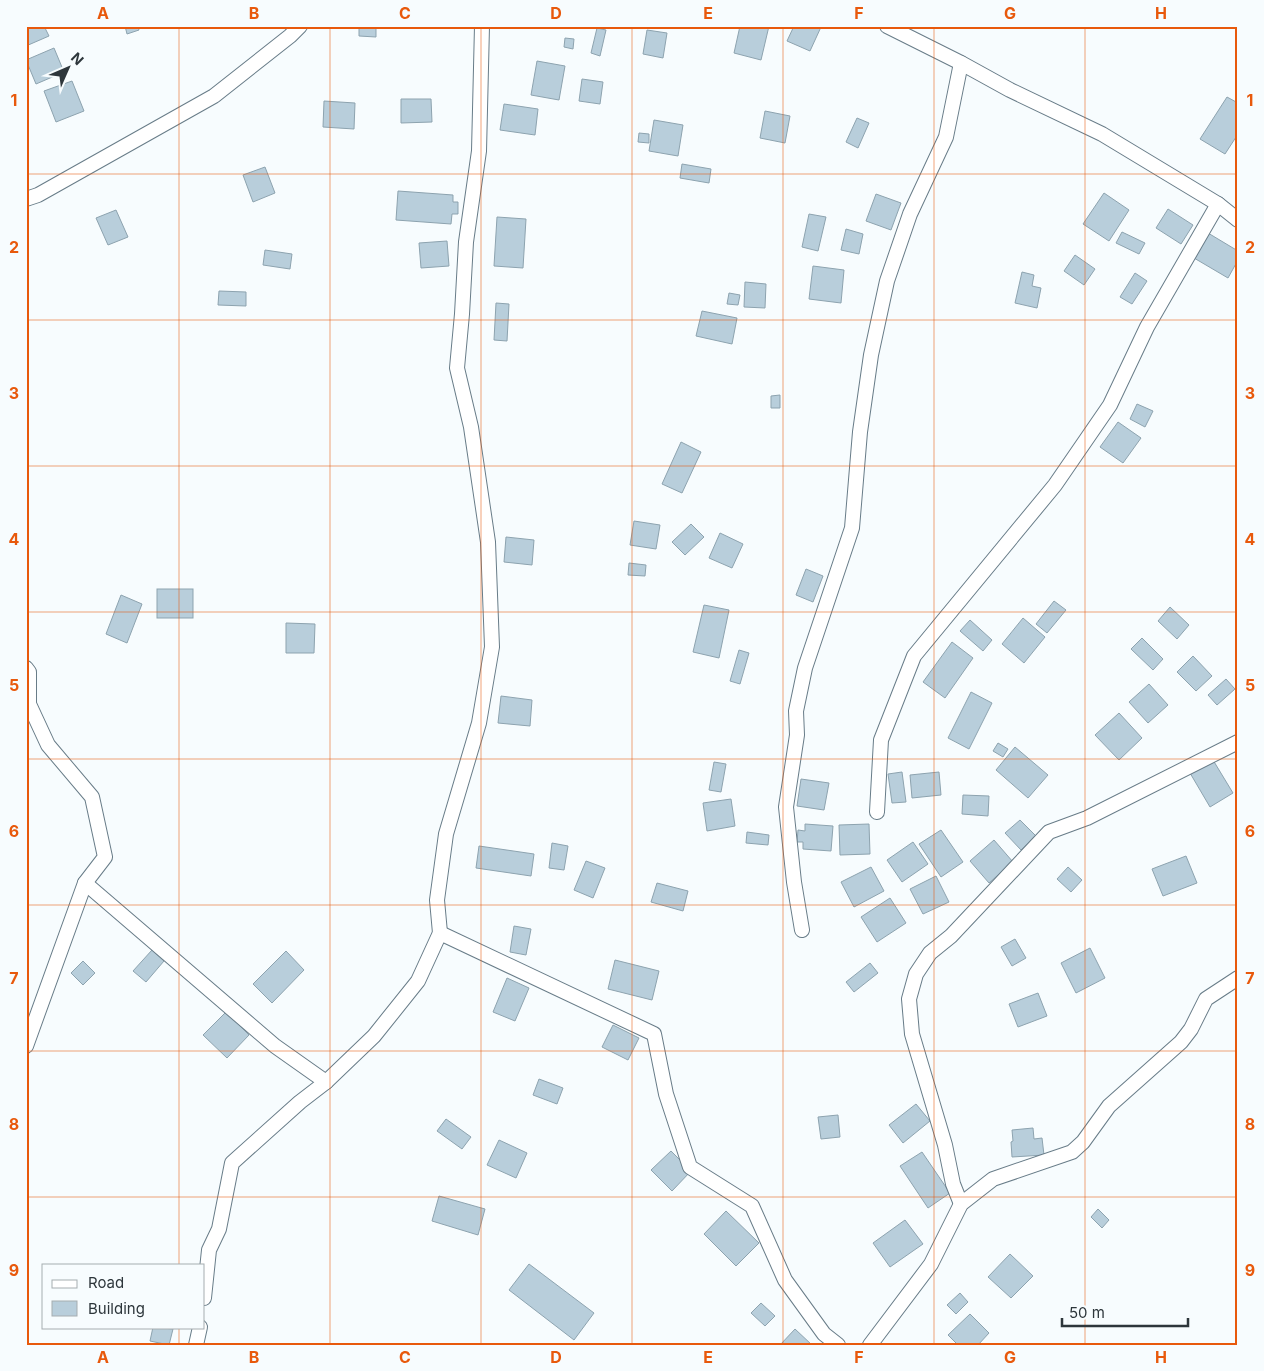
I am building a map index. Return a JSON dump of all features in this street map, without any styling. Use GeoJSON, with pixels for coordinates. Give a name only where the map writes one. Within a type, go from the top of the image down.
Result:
{"type":"FeatureCollection","features":[{"type":"Feature","properties":{"kind":"street"},"geometry":{"type":"LineString","coordinates":[[26,199],[38,195],[214,96],[300,26]]}},
{"type":"Feature","properties":{"kind":"street"},"geometry":{"type":"LineString","coordinates":[[205,1288],[209,1250],[219,1229],[232,1163],[300,1102],[326,1082],[374,1036],[418,981],[440,933],[437,900],[446,834],[479,723],[492,647],[488,542],[470,427],[457,368],[466,242],[479,151],[482,26]]}},
{"type":"Feature","properties":{"kind":"street"},"geometry":{"type":"LineString","coordinates":[[887,26],[1010,90],[1102,134],[1218,204],[1238,220]]}},
{"type":"Feature","properties":{"kind":"street"},"geometry":{"type":"LineString","coordinates":[[802,930],[794,882],[786,806],[797,735],[796,711],[805,668],[852,528],[868,375],[887,281],[910,214],[946,137],[961,63]]}},
{"type":"Feature","properties":{"kind":"street"},"geometry":{"type":"LineString","coordinates":[[877,812],[881,740],[914,656],[1055,485],[1110,404],[1148,327],[1218,204]]}},
{"type":"Feature","properties":{"kind":"street"},"geometry":{"type":"LineString","coordinates":[[26,668],[29,672],[29,704],[48,745],[92,797],[105,857],[86,883],[26,1046]]}},
{"type":"Feature","properties":{"kind":"street"},"geometry":{"type":"LineString","coordinates":[[961,1204],[953,1184],[945,1145],[912,1034],[908,1000],[916,974],[930,953],[951,936],[1049,832],[1087,818],[1238,742]]}},
{"type":"Feature","properties":{"kind":"street"},"geometry":{"type":"LineString","coordinates":[[86,883],[275,1046],[326,1082]]}},
{"type":"Feature","properties":{"kind":"street"},"geometry":{"type":"LineString","coordinates":[[440,933],[654,1034],[666,1094],[690,1166],[752,1206],[785,1280],[824,1334],[838,1345]]}},
{"type":"Feature","properties":{"kind":"street"},"geometry":{"type":"LineString","coordinates":[[870,1345],[930,1264],[961,1204],[993,1179],[1072,1152],[1083,1142],[1109,1106],[1181,1042],[1191,1029],[1206,999],[1238,978]]}},
{"type":"Feature","properties":{"kind":"street"},"geometry":{"type":"LineString","coordinates":[[196,1345],[200,1328]]}},
{"type":"Feature","properties":{"kind":"building"},"geometry":{"type":"Polygon","coordinates":[[[26,26],[44,26],[49,36],[26,46],[26,26]]]}},
{"type":"Feature","properties":{"kind":"building"},"geometry":{"type":"Polygon","coordinates":[[[125,26],[138,26],[139,30],[127,34],[125,26]]]}},
{"type":"Feature","properties":{"kind":"building"},"geometry":{"type":"Polygon","coordinates":[[[359,26],[376,26],[376,37],[359,36],[359,26]]]}},
{"type":"Feature","properties":{"kind":"building"},"geometry":{"type":"Polygon","coordinates":[[[740,26],[769,26],[761,60],[734,53],[740,26]]]}},
{"type":"Feature","properties":{"kind":"building"},"geometry":{"type":"Polygon","coordinates":[[[794,26],[821,27],[810,51],[787,41],[794,26]]]}},
{"type":"Feature","properties":{"kind":"building"},"geometry":{"type":"Polygon","coordinates":[[[597,28],[606,30],[600,56],[591,53],[597,28]]]}},
{"type":"Feature","properties":{"kind":"building"},"geometry":{"type":"Polygon","coordinates":[[[647,30],[667,33],[663,58],[643,54],[647,30]]]}},
{"type":"Feature","properties":{"kind":"building"},"geometry":{"type":"Polygon","coordinates":[[[565,38],[574,39],[573,49],[564,47],[565,38]]]}},
{"type":"Feature","properties":{"kind":"building"},"geometry":{"type":"Polygon","coordinates":[[[54,48],[64,72],[36,84],[26,60],[54,48]]]}},
{"type":"Feature","properties":{"kind":"building"},"geometry":{"type":"Polygon","coordinates":[[[537,61],[565,66],[559,100],[531,95],[537,61]]]}},
{"type":"Feature","properties":{"kind":"building"},"geometry":{"type":"Polygon","coordinates":[[[582,79],[603,82],[600,104],[579,101],[582,79]]]}},
{"type":"Feature","properties":{"kind":"building"},"geometry":{"type":"Polygon","coordinates":[[[72,81],[84,111],[56,122],[44,91],[72,81]]]}},
{"type":"Feature","properties":{"kind":"building"},"geometry":{"type":"Polygon","coordinates":[[[1227,97],[1238,103],[1238,134],[1225,154],[1200,139],[1227,97]]]}},
{"type":"Feature","properties":{"kind":"building"},"geometry":{"type":"Polygon","coordinates":[[[401,99],[431,99],[432,122],[401,123],[401,99]]]}},
{"type":"Feature","properties":{"kind":"building"},"geometry":{"type":"Polygon","coordinates":[[[324,101],[355,103],[354,129],[323,127],[324,101]]]}},
{"type":"Feature","properties":{"kind":"building"},"geometry":{"type":"Polygon","coordinates":[[[504,104],[538,109],[535,135],[500,130],[504,104]]]}},
{"type":"Feature","properties":{"kind":"building"},"geometry":{"type":"Polygon","coordinates":[[[765,111],[790,116],[785,143],[760,138],[765,111]]]}},
{"type":"Feature","properties":{"kind":"building"},"geometry":{"type":"Polygon","coordinates":[[[857,118],[869,123],[858,148],[846,142],[857,118]]]}},
{"type":"Feature","properties":{"kind":"building"},"geometry":{"type":"Polygon","coordinates":[[[654,120],[683,125],[678,156],[649,151],[654,120]]]}},
{"type":"Feature","properties":{"kind":"building"},"geometry":{"type":"Polygon","coordinates":[[[639,133],[649,134],[649,143],[638,142],[639,133]]]}},
{"type":"Feature","properties":{"kind":"building"},"geometry":{"type":"Polygon","coordinates":[[[682,164],[711,169],[709,183],[680,178],[682,164]]]}},
{"type":"Feature","properties":{"kind":"building"},"geometry":{"type":"Polygon","coordinates":[[[265,167],[275,193],[253,202],[243,175],[265,167]]]}},
{"type":"Feature","properties":{"kind":"building"},"geometry":{"type":"Polygon","coordinates":[[[398,191],[453,195],[453,202],[458,202],[458,214],[452,214],[451,224],[396,220],[398,191]]]}},
{"type":"Feature","properties":{"kind":"building"},"geometry":{"type":"Polygon","coordinates":[[[1104,193],[1129,210],[1109,241],[1083,224],[1104,193]]]}},
{"type":"Feature","properties":{"kind":"building"},"geometry":{"type":"Polygon","coordinates":[[[876,194],[901,203],[891,230],[866,221],[876,194]]]}},
{"type":"Feature","properties":{"kind":"building"},"geometry":{"type":"Polygon","coordinates":[[[1168,209],[1193,225],[1181,244],[1156,228],[1168,209]]]}},
{"type":"Feature","properties":{"kind":"building"},"geometry":{"type":"Polygon","coordinates":[[[116,210],[128,237],[108,245],[96,218],[116,210]]]}},
{"type":"Feature","properties":{"kind":"building"},"geometry":{"type":"Polygon","coordinates":[[[809,214],[826,217],[818,251],[802,247],[809,214]]]}},
{"type":"Feature","properties":{"kind":"building"},"geometry":{"type":"Polygon","coordinates":[[[497,217],[526,219],[523,268],[494,266],[497,217]]]}},
{"type":"Feature","properties":{"kind":"building"},"geometry":{"type":"Polygon","coordinates":[[[846,229],[863,234],[859,254],[841,250],[846,229]]]}},
{"type":"Feature","properties":{"kind":"building"},"geometry":{"type":"Polygon","coordinates":[[[1122,232],[1145,243],[1139,254],[1116,243],[1122,232]]]}},
{"type":"Feature","properties":{"kind":"building"},"geometry":{"type":"Polygon","coordinates":[[[1208,233],[1238,251],[1238,260],[1228,278],[1194,258],[1208,233]]]}},
{"type":"Feature","properties":{"kind":"building"},"geometry":{"type":"Polygon","coordinates":[[[447,241],[449,266],[421,268],[419,243],[447,241]]]}},
{"type":"Feature","properties":{"kind":"building"},"geometry":{"type":"Polygon","coordinates":[[[265,250],[292,254],[290,269],[263,265],[265,250]]]}},
{"type":"Feature","properties":{"kind":"building"},"geometry":{"type":"Polygon","coordinates":[[[1075,255],[1095,269],[1084,285],[1064,271],[1075,255]]]}},
{"type":"Feature","properties":{"kind":"building"},"geometry":{"type":"Polygon","coordinates":[[[813,266],[844,270],[841,303],[809,299],[813,266]]]}},
{"type":"Feature","properties":{"kind":"building"},"geometry":{"type":"Polygon","coordinates":[[[1022,272],[1034,275],[1032,286],[1041,288],[1037,308],[1015,303],[1022,272]]]}},
{"type":"Feature","properties":{"kind":"building"},"geometry":{"type":"Polygon","coordinates":[[[1135,273],[1147,281],[1132,304],[1120,297],[1135,273]]]}},
{"type":"Feature","properties":{"kind":"building"},"geometry":{"type":"Polygon","coordinates":[[[745,282],[766,284],[765,308],[744,307],[745,282]]]}},
{"type":"Feature","properties":{"kind":"building"},"geometry":{"type":"Polygon","coordinates":[[[219,291],[246,292],[246,306],[218,305],[219,291]]]}},
{"type":"Feature","properties":{"kind":"building"},"geometry":{"type":"Polygon","coordinates":[[[729,293],[740,295],[738,305],[727,304],[729,293]]]}},
{"type":"Feature","properties":{"kind":"building"},"geometry":{"type":"Polygon","coordinates":[[[496,303],[509,304],[507,341],[494,340],[496,303]]]}},
{"type":"Feature","properties":{"kind":"building"},"geometry":{"type":"Polygon","coordinates":[[[702,311],[737,318],[732,344],[696,336],[702,311]]]}},
{"type":"Feature","properties":{"kind":"building"},"geometry":{"type":"Polygon","coordinates":[[[780,395],[780,408],[771,408],[771,396],[780,395]]]}},
{"type":"Feature","properties":{"kind":"building"},"geometry":{"type":"Polygon","coordinates":[[[1137,404],[1153,411],[1145,427],[1130,419],[1137,404]]]}},
{"type":"Feature","properties":{"kind":"building"},"geometry":{"type":"Polygon","coordinates":[[[1118,422],[1141,438],[1123,463],[1100,447],[1118,422]]]}},
{"type":"Feature","properties":{"kind":"building"},"geometry":{"type":"Polygon","coordinates":[[[681,442],[701,452],[682,493],[662,484],[681,442]]]}},
{"type":"Feature","properties":{"kind":"building"},"geometry":{"type":"Polygon","coordinates":[[[634,521],[660,525],[656,549],[630,545],[634,521]]]}},
{"type":"Feature","properties":{"kind":"building"},"geometry":{"type":"Polygon","coordinates":[[[691,524],[704,537],[685,555],[672,542],[691,524]]]}},
{"type":"Feature","properties":{"kind":"building"},"geometry":{"type":"Polygon","coordinates":[[[720,533],[743,544],[732,568],[709,558],[720,533]]]}},
{"type":"Feature","properties":{"kind":"building"},"geometry":{"type":"Polygon","coordinates":[[[506,537],[534,540],[532,565],[504,562],[506,537]]]}},
{"type":"Feature","properties":{"kind":"building"},"geometry":{"type":"Polygon","coordinates":[[[629,563],[646,565],[645,576],[628,575],[629,563]]]}},
{"type":"Feature","properties":{"kind":"building"},"geometry":{"type":"Polygon","coordinates":[[[806,569],[823,576],[813,602],[796,595],[806,569]]]}},
{"type":"Feature","properties":{"kind":"building"},"geometry":{"type":"Polygon","coordinates":[[[157,589],[193,589],[193,618],[157,618],[157,589]]]}},
{"type":"Feature","properties":{"kind":"building"},"geometry":{"type":"Polygon","coordinates":[[[121,595],[142,604],[127,643],[106,634],[121,595]]]}},
{"type":"Feature","properties":{"kind":"building"},"geometry":{"type":"Polygon","coordinates":[[[1054,601],[1066,610],[1047,633],[1036,624],[1054,601]]]}},
{"type":"Feature","properties":{"kind":"building"},"geometry":{"type":"Polygon","coordinates":[[[704,605],[729,610],[719,658],[693,652],[704,605]]]}},
{"type":"Feature","properties":{"kind":"building"},"geometry":{"type":"Polygon","coordinates":[[[1170,607],[1189,625],[1177,639],[1158,621],[1170,607]]]}},
{"type":"Feature","properties":{"kind":"building"},"geometry":{"type":"Polygon","coordinates":[[[1023,618],[1045,637],[1024,663],[1002,644],[1023,618]]]}},
{"type":"Feature","properties":{"kind":"building"},"geometry":{"type":"Polygon","coordinates":[[[970,620],[992,640],[983,651],[960,631],[970,620]]]}},
{"type":"Feature","properties":{"kind":"building"},"geometry":{"type":"Polygon","coordinates":[[[286,623],[315,624],[314,653],[286,653],[286,623]]]}},
{"type":"Feature","properties":{"kind":"building"},"geometry":{"type":"Polygon","coordinates":[[[1142,638],[1163,659],[1153,670],[1131,649],[1142,638]]]}},
{"type":"Feature","properties":{"kind":"building"},"geometry":{"type":"Polygon","coordinates":[[[952,642],[973,658],[945,698],[923,682],[952,642]]]}},
{"type":"Feature","properties":{"kind":"building"},"geometry":{"type":"Polygon","coordinates":[[[739,650],[749,653],[740,684],[730,681],[739,650]]]}},
{"type":"Feature","properties":{"kind":"building"},"geometry":{"type":"Polygon","coordinates":[[[1193,656],[1212,676],[1196,691],[1177,672],[1193,656]]]}},
{"type":"Feature","properties":{"kind":"building"},"geometry":{"type":"Polygon","coordinates":[[[1226,679],[1235,689],[1217,705],[1208,695],[1226,679]]]}},
{"type":"Feature","properties":{"kind":"building"},"geometry":{"type":"Polygon","coordinates":[[[1149,684],[1168,705],[1148,723],[1129,702],[1149,684]]]}},
{"type":"Feature","properties":{"kind":"building"},"geometry":{"type":"Polygon","coordinates":[[[971,692],[992,703],[969,749],[948,738],[971,692]]]}},
{"type":"Feature","properties":{"kind":"building"},"geometry":{"type":"Polygon","coordinates":[[[501,696],[532,700],[530,726],[498,723],[501,696]]]}},
{"type":"Feature","properties":{"kind":"building"},"geometry":{"type":"Polygon","coordinates":[[[1119,713],[1142,738],[1119,760],[1095,735],[1119,713]]]}},
{"type":"Feature","properties":{"kind":"building"},"geometry":{"type":"Polygon","coordinates":[[[998,743],[1008,749],[1003,757],[993,751],[998,743]]]}},
{"type":"Feature","properties":{"kind":"building"},"geometry":{"type":"Polygon","coordinates":[[[1015,747],[1048,775],[1028,798],[996,770],[1015,747]]]}},
{"type":"Feature","properties":{"kind":"building"},"geometry":{"type":"Polygon","coordinates":[[[1213,760],[1233,793],[1210,807],[1190,773],[1213,760]]]}},
{"type":"Feature","properties":{"kind":"building"},"geometry":{"type":"Polygon","coordinates":[[[714,762],[726,764],[721,792],[709,790],[714,762]]]}},
{"type":"Feature","properties":{"kind":"building"},"geometry":{"type":"Polygon","coordinates":[[[902,772],[906,802],[892,803],[888,774],[902,772]]]}},
{"type":"Feature","properties":{"kind":"building"},"geometry":{"type":"Polygon","coordinates":[[[939,772],[941,795],[912,798],[910,775],[939,772]]]}},
{"type":"Feature","properties":{"kind":"building"},"geometry":{"type":"Polygon","coordinates":[[[801,779],[829,783],[824,810],[797,806],[801,779]]]}},
{"type":"Feature","properties":{"kind":"building"},"geometry":{"type":"Polygon","coordinates":[[[963,795],[989,796],[988,816],[962,814],[963,795]]]}},
{"type":"Feature","properties":{"kind":"building"},"geometry":{"type":"Polygon","coordinates":[[[731,799],[735,826],[707,831],[703,803],[731,799]]]}},
{"type":"Feature","properties":{"kind":"building"},"geometry":{"type":"Polygon","coordinates":[[[1020,820],[1036,836],[1021,850],[1005,833],[1020,820]]]}},
{"type":"Feature","properties":{"kind":"building"},"geometry":{"type":"Polygon","coordinates":[[[805,824],[833,826],[831,851],[803,849],[803,842],[797,842],[798,830],[805,831],[805,824]]]}},
{"type":"Feature","properties":{"kind":"building"},"geometry":{"type":"Polygon","coordinates":[[[869,824],[870,854],[840,855],[839,825],[869,824]]]}},
{"type":"Feature","properties":{"kind":"building"},"geometry":{"type":"Polygon","coordinates":[[[941,830],[963,862],[941,877],[919,844],[941,830]]]}},
{"type":"Feature","properties":{"kind":"building"},"geometry":{"type":"Polygon","coordinates":[[[747,832],[769,835],[768,845],[746,843],[747,832]]]}},
{"type":"Feature","properties":{"kind":"building"},"geometry":{"type":"Polygon","coordinates":[[[994,840],[1013,862],[989,883],[970,861],[994,840]]]}},
{"type":"Feature","properties":{"kind":"building"},"geometry":{"type":"Polygon","coordinates":[[[913,842],[928,864],[902,882],[887,860],[913,842]]]}},
{"type":"Feature","properties":{"kind":"building"},"geometry":{"type":"Polygon","coordinates":[[[552,843],[568,846],[564,870],[549,868],[552,843]]]}},
{"type":"Feature","properties":{"kind":"building"},"geometry":{"type":"Polygon","coordinates":[[[479,846],[534,854],[531,876],[476,868],[479,846]]]}},
{"type":"Feature","properties":{"kind":"building"},"geometry":{"type":"Polygon","coordinates":[[[1186,856],[1197,883],[1163,896],[1152,869],[1186,856]]]}},
{"type":"Feature","properties":{"kind":"building"},"geometry":{"type":"Polygon","coordinates":[[[586,861],[605,868],[593,898],[574,890],[586,861]]]}},
{"type":"Feature","properties":{"kind":"building"},"geometry":{"type":"Polygon","coordinates":[[[871,867],[884,891],[854,907],[841,882],[871,867]]]}},
{"type":"Feature","properties":{"kind":"building"},"geometry":{"type":"Polygon","coordinates":[[[1068,867],[1082,880],[1071,892],[1057,879],[1068,867]]]}},
{"type":"Feature","properties":{"kind":"building"},"geometry":{"type":"Polygon","coordinates":[[[936,876],[949,902],[923,914],[910,889],[936,876]]]}},
{"type":"Feature","properties":{"kind":"building"},"geometry":{"type":"Polygon","coordinates":[[[657,883],[688,891],[683,911],[651,902],[657,883]]]}},
{"type":"Feature","properties":{"kind":"building"},"geometry":{"type":"Polygon","coordinates":[[[890,898],[906,923],[877,942],[861,917],[890,898]]]}},
{"type":"Feature","properties":{"kind":"building"},"geometry":{"type":"Polygon","coordinates":[[[514,926],[531,929],[526,955],[510,952],[514,926]]]}},
{"type":"Feature","properties":{"kind":"building"},"geometry":{"type":"Polygon","coordinates":[[[1015,939],[1026,958],[1012,966],[1001,947],[1015,939]]]}},
{"type":"Feature","properties":{"kind":"building"},"geometry":{"type":"Polygon","coordinates":[[[1090,948],[1105,978],[1076,993],[1061,963],[1090,948]]]}},
{"type":"Feature","properties":{"kind":"building"},"geometry":{"type":"Polygon","coordinates":[[[152,950],[164,961],[146,982],[133,971],[152,950]]]}},
{"type":"Feature","properties":{"kind":"building"},"geometry":{"type":"Polygon","coordinates":[[[286,951],[304,970],[272,1003],[253,984],[286,951]]]}},
{"type":"Feature","properties":{"kind":"building"},"geometry":{"type":"Polygon","coordinates":[[[615,960],[659,971],[652,1000],[608,989],[615,960]]]}},
{"type":"Feature","properties":{"kind":"building"},"geometry":{"type":"Polygon","coordinates":[[[83,961],[95,973],[83,985],[71,973],[83,961]]]}},
{"type":"Feature","properties":{"kind":"building"},"geometry":{"type":"Polygon","coordinates":[[[870,963],[878,973],[854,992],[846,982],[870,963]]]}},
{"type":"Feature","properties":{"kind":"building"},"geometry":{"type":"Polygon","coordinates":[[[507,978],[529,988],[515,1021],[493,1012],[507,978]]]}},
{"type":"Feature","properties":{"kind":"building"},"geometry":{"type":"Polygon","coordinates":[[[1038,993],[1047,1016],[1018,1027],[1009,1004],[1038,993]]]}},
{"type":"Feature","properties":{"kind":"building"},"geometry":{"type":"Polygon","coordinates":[[[226,1012],[249,1035],[227,1058],[203,1035],[226,1012]]]}},
{"type":"Feature","properties":{"kind":"building"},"geometry":{"type":"Polygon","coordinates":[[[613,1025],[639,1038],[628,1060],[602,1047],[613,1025]]]}},
{"type":"Feature","properties":{"kind":"building"},"geometry":{"type":"Polygon","coordinates":[[[539,1079],[563,1088],[557,1104],[533,1095],[539,1079]]]}},
{"type":"Feature","properties":{"kind":"building"},"geometry":{"type":"Polygon","coordinates":[[[916,1104],[930,1121],[903,1143],[889,1125],[916,1104]]]}},
{"type":"Feature","properties":{"kind":"building"},"geometry":{"type":"Polygon","coordinates":[[[838,1115],[840,1137],[821,1139],[818,1117],[838,1115]]]}},
{"type":"Feature","properties":{"kind":"building"},"geometry":{"type":"Polygon","coordinates":[[[446,1119],[471,1137],[462,1149],[437,1131],[446,1119]]]}},
{"type":"Feature","properties":{"kind":"building"},"geometry":{"type":"Polygon","coordinates":[[[1033,1128],[1034,1139],[1042,1138],[1044,1155],[1012,1157],[1012,1130],[1033,1128]]]}},
{"type":"Feature","properties":{"kind":"building"},"geometry":{"type":"Polygon","coordinates":[[[499,1140],[527,1153],[516,1178],[487,1165],[499,1140]]]}},
{"type":"Feature","properties":{"kind":"building"},"geometry":{"type":"Polygon","coordinates":[[[671,1151],[691,1171],[672,1191],[651,1170],[671,1151]]]}},
{"type":"Feature","properties":{"kind":"building"},"geometry":{"type":"Polygon","coordinates":[[[922,1152],[950,1193],[928,1208],[900,1166],[922,1152]]]}},
{"type":"Feature","properties":{"kind":"building"},"geometry":{"type":"Polygon","coordinates":[[[439,1196],[485,1209],[478,1235],[432,1221],[439,1196]]]}},
{"type":"Feature","properties":{"kind":"building"},"geometry":{"type":"Polygon","coordinates":[[[1098,1209],[1109,1220],[1102,1228],[1091,1217],[1098,1209]]]}},
{"type":"Feature","properties":{"kind":"building"},"geometry":{"type":"Polygon","coordinates":[[[726,1211],[759,1243],[736,1266],[704,1234],[726,1211]]]}},
{"type":"Feature","properties":{"kind":"building"},"geometry":{"type":"Polygon","coordinates":[[[905,1220],[923,1244],[890,1267],[873,1243],[905,1220]]]}},
{"type":"Feature","properties":{"kind":"building"},"geometry":{"type":"Polygon","coordinates":[[[1010,1254],[1033,1276],[1011,1298],[988,1277],[1010,1254]]]}},
{"type":"Feature","properties":{"kind":"building"},"geometry":{"type":"Polygon","coordinates":[[[529,1264],[594,1313],[574,1340],[509,1290],[529,1264]]]}},
{"type":"Feature","properties":{"kind":"building"},"geometry":{"type":"Polygon","coordinates":[[[960,1293],[968,1302],[956,1314],[947,1305],[960,1293]]]}},
{"type":"Feature","properties":{"kind":"building"},"geometry":{"type":"Polygon","coordinates":[[[761,1303],[775,1316],[765,1326],[751,1313],[761,1303]]]}},
{"type":"Feature","properties":{"kind":"building"},"geometry":{"type":"Polygon","coordinates":[[[970,1314],[989,1333],[978,1345],[958,1345],[948,1335],[970,1314]]]}},
{"type":"Feature","properties":{"kind":"building"},"geometry":{"type":"Polygon","coordinates":[[[153,1328],[173,1329],[169,1345],[150,1341],[153,1328]]]}},
{"type":"Feature","properties":{"kind":"building"},"geometry":{"type":"Polygon","coordinates":[[[795,1329],[812,1345],[780,1345],[795,1329]]]}}]}
